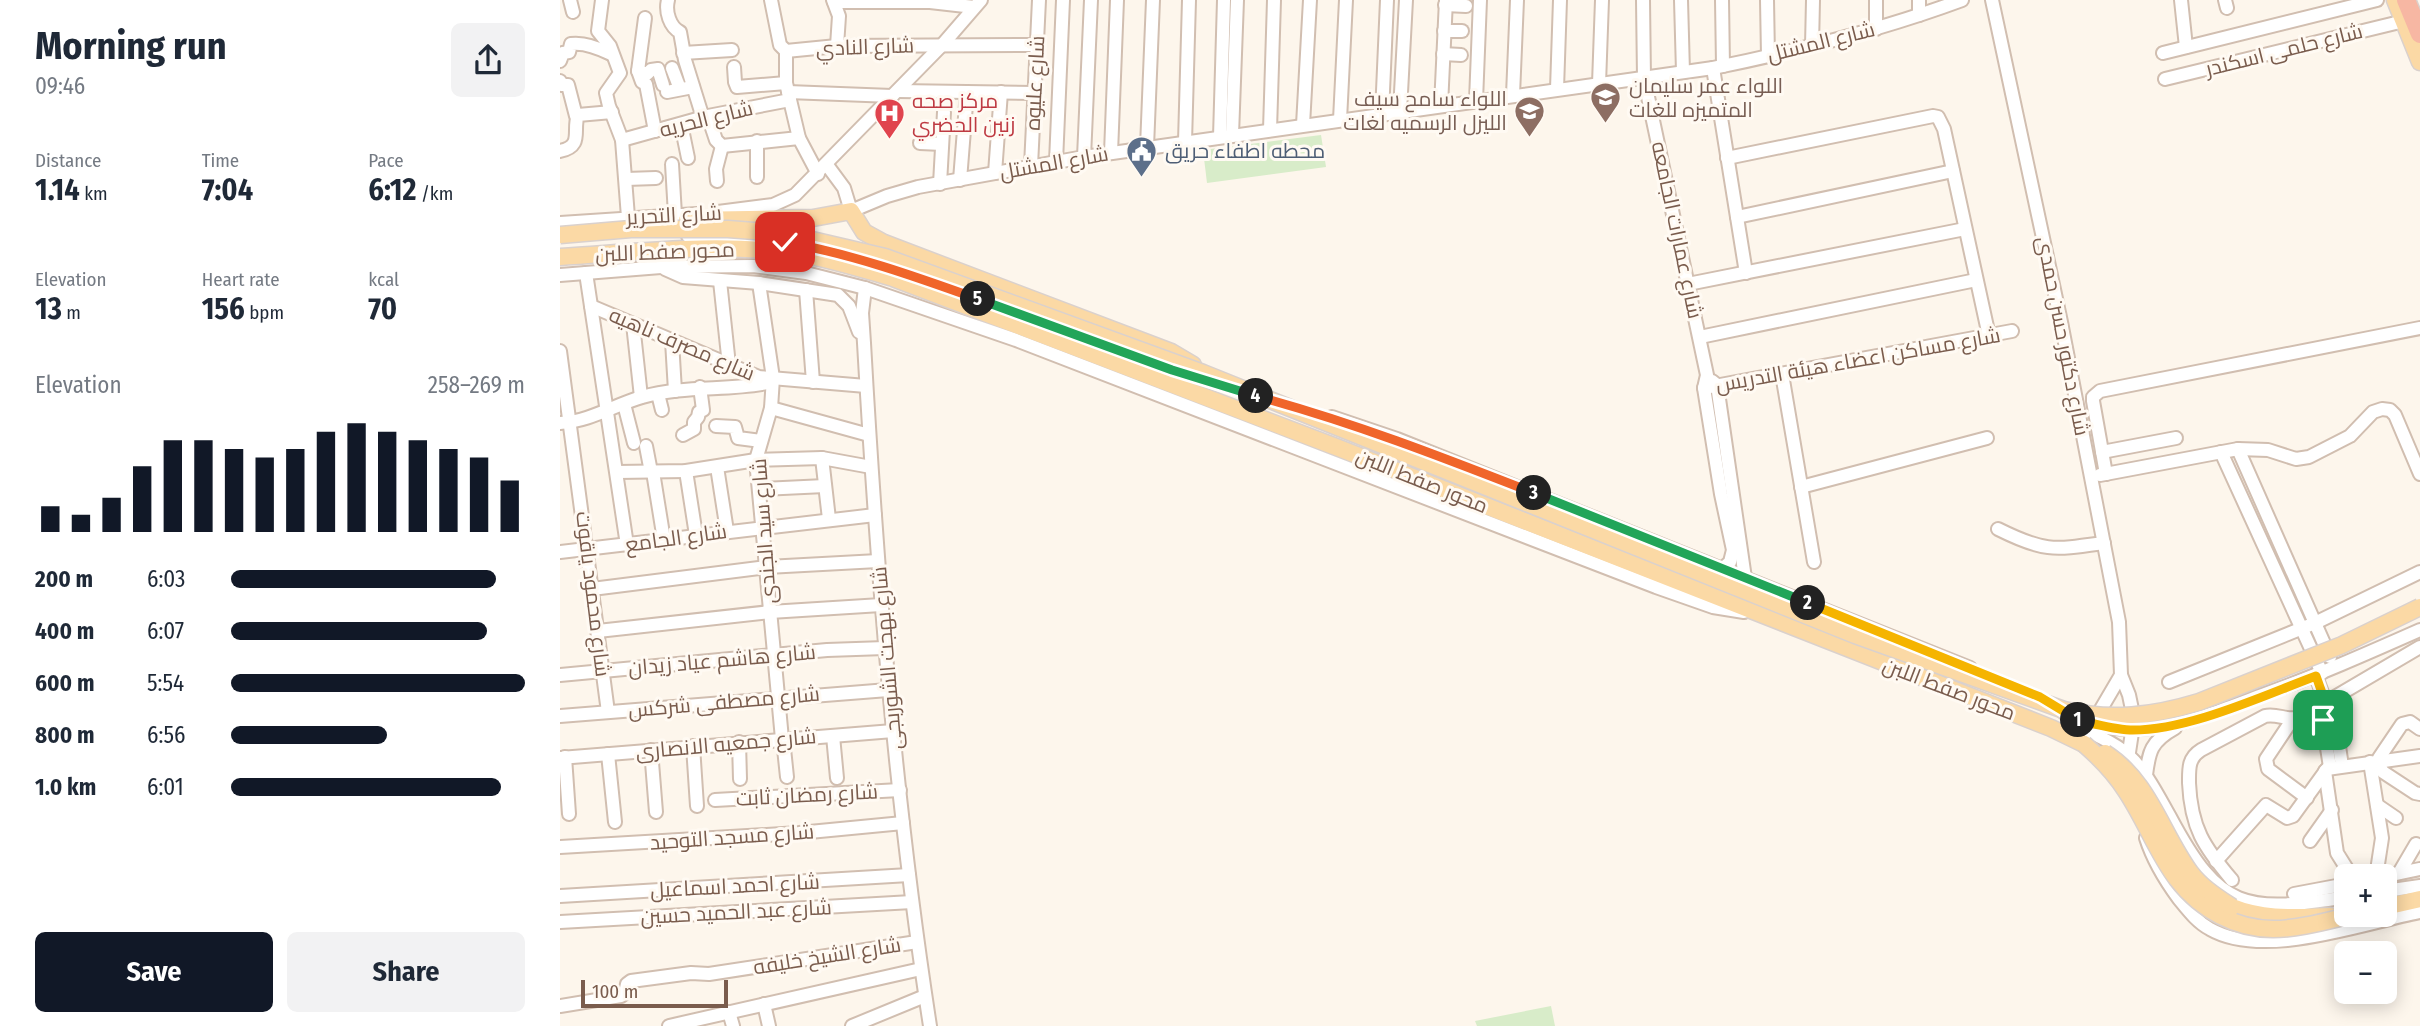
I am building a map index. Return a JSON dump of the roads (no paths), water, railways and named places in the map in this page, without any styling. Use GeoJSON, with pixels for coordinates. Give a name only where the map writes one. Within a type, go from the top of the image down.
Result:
{"type":"FeatureCollection","features":[{"type":"Feature","properties":{"kind":"highway"},"geometry":{"type":"LineString","coordinates":[[2406,0],[2414,28]]}},
{"type":"Feature","properties":{"kind":"highway"},"geometry":{"type":"LineString","coordinates":[[2418,0],[2420,5]]}},
{"type":"Feature","properties":{"kind":"main road"},"geometry":{"type":"LineString","coordinates":[[2395,0],[2414,28],[2420,62]]}},
{"type":"Feature","properties":{"kind":"main road"},"geometry":{"type":"LineString","coordinates":[[560,229],[681,217],[813,218],[851,211],[860,227],[872,237],[1171,352],[1203,373]]}},
{"type":"Feature","properties":{"kind":"main road","name":"محور صفط اللبن"},"geometry":{"type":"LineString","coordinates":[[560,235],[631,229],[728,229],[782,233],[905,263],[1203,373],[1856,635],[2080,714],[2132,717],[2199,702],[2342,645],[2420,607]]}},
{"type":"Feature","properties":{"kind":"main road","name":"محور صفط اللبن"},"geometry":{"type":"LineString","coordinates":[[560,257],[696,248],[750,249],[800,254],[893,278],[1336,447],[2051,728],[2084,744],[2117,777],[2177,881],[2191,898],[2212,912],[2245,927],[2272,929],[2334,918]]}},
{"type":"Feature","properties":{"kind":"main road"},"geometry":{"type":"LineString","coordinates":[[2084,744],[2102,751],[2126,769],[2151,802],[2191,872],[2216,897],[2238,904],[2246,913],[2276,917],[2334,915]]}},
{"type":"Feature","properties":{"kind":"main road"},"geometry":{"type":"LineString","coordinates":[[2397,907],[2417,908]]}},
{"type":"Feature","properties":{"kind":"main road"},"geometry":{"type":"LineString","coordinates":[[2397,912],[2417,908]]}},
{"type":"Feature","properties":{"kind":"street"},"geometry":{"type":"LineString","coordinates":[[602,0],[598,31],[610,46],[619,76]]}},
{"type":"Feature","properties":{"kind":"street"},"geometry":{"type":"LineString","coordinates":[[668,0],[667,12],[674,29],[680,32],[687,88]]}},
{"type":"Feature","properties":{"kind":"street"},"geometry":{"type":"LineString","coordinates":[[771,0],[780,45],[786,51],[788,92],[799,138],[822,169],[844,188],[851,211]]}},
{"type":"Feature","properties":{"kind":"street","name":"شارع عليوه"},"geometry":{"type":"LineString","coordinates":[[1031,166],[1039,0]]}},
{"type":"Feature","properties":{"kind":"street"},"geometry":{"type":"LineString","coordinates":[[1056,162],[1063,0]]}},
{"type":"Feature","properties":{"kind":"street"},"geometry":{"type":"LineString","coordinates":[[1084,157],[1091,0]]}},
{"type":"Feature","properties":{"kind":"street"},"geometry":{"type":"LineString","coordinates":[[1111,153],[1117,0]]}},
{"type":"Feature","properties":{"kind":"street"},"geometry":{"type":"LineString","coordinates":[[1147,147],[1153,0]]}},
{"type":"Feature","properties":{"kind":"street"},"geometry":{"type":"LineString","coordinates":[[1185,142],[1189,0]]}},
{"type":"Feature","properties":{"kind":"street"},"geometry":{"type":"LineString","coordinates":[[1224,0],[1226,136]]}},
{"type":"Feature","properties":{"kind":"street"},"geometry":{"type":"LineString","coordinates":[[1226,136],[1237,0]]}},
{"type":"Feature","properties":{"kind":"street"},"geometry":{"type":"LineString","coordinates":[[1270,130],[1274,0]]}},
{"type":"Feature","properties":{"kind":"street"},"geometry":{"type":"LineString","coordinates":[[1303,125],[1310,0]]}},
{"type":"Feature","properties":{"kind":"street"},"geometry":{"type":"LineString","coordinates":[[1340,120],[1346,0]]}},
{"type":"Feature","properties":{"kind":"street"},"geometry":{"type":"LineString","coordinates":[[1382,114],[1387,0]]}},
{"type":"Feature","properties":{"kind":"street"},"geometry":{"type":"LineString","coordinates":[[1400,111],[1406,0]]}},
{"type":"Feature","properties":{"kind":"street"},"geometry":{"type":"LineString","coordinates":[[1476,101],[1480,0]]}},
{"type":"Feature","properties":{"kind":"street"},"geometry":{"type":"LineString","coordinates":[[1513,95],[1517,0]]}},
{"type":"Feature","properties":{"kind":"street"},"geometry":{"type":"LineString","coordinates":[[1556,89],[1560,0]]}},
{"type":"Feature","properties":{"kind":"street"},"geometry":{"type":"LineString","coordinates":[[1599,84],[1602,0]]}},
{"type":"Feature","properties":{"kind":"street","name":"شارع عمارات الجامعه"},"geometry":{"type":"LineString","coordinates":[[1643,0],[1645,81],[1710,383],[1745,578]]}},
{"type":"Feature","properties":{"kind":"street"},"geometry":{"type":"LineString","coordinates":[[1681,0],[1683,72]]}},
{"type":"Feature","properties":{"kind":"street"},"geometry":{"type":"LineString","coordinates":[[1722,0],[1718,67],[1727,158],[1746,273]]}},
{"type":"Feature","properties":{"kind":"street"},"geometry":{"type":"LineString","coordinates":[[1767,0],[1768,56]]}},
{"type":"Feature","properties":{"kind":"street"},"geometry":{"type":"LineString","coordinates":[[1812,46],[1813,0]]}},
{"type":"Feature","properties":{"kind":"street"},"geometry":{"type":"LineString","coordinates":[[1876,0],[1876,29]]}},
{"type":"Feature","properties":{"kind":"street"},"geometry":{"type":"LineString","coordinates":[[1919,0],[1919,15]]}},
{"type":"Feature","properties":{"kind":"street","name":"شارع دكتور حسن حمدى"},"geometry":{"type":"LineString","coordinates":[[1992,0],[2119,622],[2120,675],[2133,707],[2133,730],[2128,754],[2130,778],[2150,849],[2159,869],[2195,918],[2213,931],[2258,941],[2299,938],[2417,908]]}},
{"type":"Feature","properties":{"kind":"street"},"geometry":{"type":"LineString","coordinates":[[2181,0],[2186,47]]}},
{"type":"Feature","properties":{"kind":"street"},"geometry":{"type":"LineString","coordinates":[[2163,53],[2377,0]]}},
{"type":"Feature","properties":{"kind":"street"},"geometry":{"type":"LineString","coordinates":[[837,46],[839,16],[833,1],[977,3]]}},
{"type":"Feature","properties":{"kind":"street","name":"شارع المشتل"},"geometry":{"type":"LineString","coordinates":[[851,211],[901,191],[1084,157],[1556,89],[1645,81],[1812,46],[1876,29],[1958,1]]}},
{"type":"Feature","properties":{"kind":"street","name":"شارع التحرير"},"geometry":{"type":"LineString","coordinates":[[560,223],[628,217],[681,217],[781,204],[822,169],[943,44],[977,3]]}},
{"type":"Feature","properties":{"kind":"street"},"geometry":{"type":"LineString","coordinates":[[1441,106],[1446,3],[1466,6]]}},
{"type":"Feature","properties":{"kind":"street"},"geometry":{"type":"LineString","coordinates":[[645,18],[639,74],[642,82],[646,84],[655,131]]}},
{"type":"Feature","properties":{"kind":"street","name":"شارع حلمى اسكندر"},"geometry":{"type":"LineString","coordinates":[[2165,79],[2414,28]]}},
{"type":"Feature","properties":{"kind":"street"},"geometry":{"type":"LineString","coordinates":[[1444,31],[1462,32]]}},
{"type":"Feature","properties":{"kind":"street"},"geometry":{"type":"LineString","coordinates":[[560,61],[563,53],[569,52],[574,42],[611,54]]}},
{"type":"Feature","properties":{"kind":"street","name":"شارع النادي"},"geometry":{"type":"LineString","coordinates":[[786,51],[837,46],[1037,45]]}},
{"type":"Feature","properties":{"kind":"street"},"geometry":{"type":"LineString","coordinates":[[683,53],[732,50]]}},
{"type":"Feature","properties":{"kind":"street"},"geometry":{"type":"LineString","coordinates":[[1443,54],[1461,55]]}},
{"type":"Feature","properties":{"kind":"street"},"geometry":{"type":"LineString","coordinates":[[734,67],[737,87],[788,92],[1034,93]]}},
{"type":"Feature","properties":{"kind":"street"},"geometry":{"type":"LineString","coordinates":[[672,68],[722,146]]}},
{"type":"Feature","properties":{"kind":"street"},"geometry":{"type":"LineString","coordinates":[[687,88],[665,89],[658,69],[647,74],[631,73],[619,76],[611,83],[606,93],[622,141],[628,217],[654,228],[682,235],[785,242],[884,265],[1185,374],[1323,414],[1397,439],[1745,578],[2040,697],[2128,754],[2146,777],[2192,857],[2203,872],[2238,904],[2282,906],[2334,899]]}},
{"type":"Feature","properties":{"kind":"street"},"geometry":{"type":"LineString","coordinates":[[560,81],[562,85],[568,85],[576,118],[577,138],[573,145],[560,151]]}},
{"type":"Feature","properties":{"kind":"street","name":"شارع الحريه"},"geometry":{"type":"LineString","coordinates":[[622,141],[788,92]]}},
{"type":"Feature","properties":{"kind":"street"},"geometry":{"type":"LineString","coordinates":[[960,180],[967,92]]}},
{"type":"Feature","properties":{"kind":"street"},"geometry":{"type":"LineString","coordinates":[[995,173],[1001,92]]}},
{"type":"Feature","properties":{"kind":"street"},"geometry":{"type":"LineString","coordinates":[[560,107],[576,118]]}},
{"type":"Feature","properties":{"kind":"street"},"geometry":{"type":"LineString","coordinates":[[576,118],[612,112]]}},
{"type":"Feature","properties":{"kind":"street"},"geometry":{"type":"LineString","coordinates":[[940,184],[944,112]]}},
{"type":"Feature","properties":{"kind":"street"},"geometry":{"type":"LineString","coordinates":[[1727,158],[1933,116],[1942,122],[1989,336]]}},
{"type":"Feature","properties":{"kind":"street"},"geometry":{"type":"LineString","coordinates":[[681,124],[688,158]]}},
{"type":"Feature","properties":{"kind":"street"},"geometry":{"type":"LineString","coordinates":[[722,146],[799,138]]}},
{"type":"Feature","properties":{"kind":"street"},"geometry":{"type":"LineString","coordinates":[[757,141],[757,177]]}},
{"type":"Feature","properties":{"kind":"street"},"geometry":{"type":"LineString","coordinates":[[920,143],[942,144]]}},
{"type":"Feature","properties":{"kind":"street"},"geometry":{"type":"LineString","coordinates":[[717,181],[716,169],[722,146]]}},
{"type":"Feature","properties":{"kind":"street"},"geometry":{"type":"LineString","coordinates":[[672,164],[681,217]]}},
{"type":"Feature","properties":{"kind":"street"},"geometry":{"type":"LineString","coordinates":[[1737,217],[1952,171]]}},
{"type":"Feature","properties":{"kind":"street"},"geometry":{"type":"LineString","coordinates":[[626,179],[656,178]]}},
{"type":"Feature","properties":{"kind":"street"},"geometry":{"type":"LineString","coordinates":[[1688,284],[1965,229]]}},
{"type":"Feature","properties":{"kind":"street"},"geometry":{"type":"LineString","coordinates":[[560,275],[710,265],[783,269],[865,288],[1028,344],[1690,599],[1713,607],[1756,613]]}},
{"type":"Feature","properties":{"kind":"street"},"geometry":{"type":"LineString","coordinates":[[662,267],[683,277],[759,283],[838,295],[849,306],[864,343]]}},
{"type":"Feature","properties":{"kind":"street"},"geometry":{"type":"LineString","coordinates":[[586,273],[627,545]]}},
{"type":"Feature","properties":{"kind":"street"},"geometry":{"type":"LineString","coordinates":[[1700,337],[1976,280]]}},
{"type":"Feature","properties":{"kind":"street"},"geometry":{"type":"LineString","coordinates":[[720,281],[729,365]]}},
{"type":"Feature","properties":{"kind":"street","name":"شارع سيد الجندى"},"geometry":{"type":"LineString","coordinates":[[759,283],[773,378],[771,408],[756,460],[787,777]]}},
{"type":"Feature","properties":{"kind":"street","name":"شارع بهجت الشوربجى"},"geometry":{"type":"LineString","coordinates":[[865,288],[862,313],[866,386],[888,690],[929,1026]]}},
{"type":"Feature","properties":{"kind":"street"},"geometry":{"type":"LineString","coordinates":[[806,290],[813,382]]}},
{"type":"Feature","properties":{"kind":"street","name":"شارع مصرف ناهيه"},"geometry":{"type":"LineString","coordinates":[[591,306],[759,377],[773,378]]}},
{"type":"Feature","properties":{"kind":"street"},"geometry":{"type":"LineString","coordinates":[[633,324],[641,397]]}},
{"type":"Feature","properties":{"kind":"street"},"geometry":{"type":"LineString","coordinates":[[2106,474],[2093,401],[2093,397],[2100,391],[2420,328]]}},
{"type":"Feature","properties":{"kind":"street","name":"شارع مساكن اعضاء هيئة التدريس"},"geometry":{"type":"LineString","coordinates":[[1710,383],[1782,374],[2012,331]]}},
{"type":"Feature","properties":{"kind":"street"},"geometry":{"type":"LineString","coordinates":[[672,341],[675,391]]}},
{"type":"Feature","properties":{"kind":"street","name":"شارع محمود ياقوت"},"geometry":{"type":"LineString","coordinates":[[560,351],[565,423],[587,549],[608,712]]}},
{"type":"Feature","properties":{"kind":"street"},"geometry":{"type":"LineString","coordinates":[[1782,374],[1814,562]]}},
{"type":"Feature","properties":{"kind":"street"},"geometry":{"type":"LineString","coordinates":[[565,423],[607,412],[641,397],[700,387],[762,384],[773,378],[866,386]]}},
{"type":"Feature","properties":{"kind":"street","name":"شارع عمارات الجامعه"},"geometry":{"type":"LineString","coordinates":[[1710,383],[1721,494],[1732,550],[1730,562],[1722,569]]}},
{"type":"Feature","properties":{"kind":"street"},"geometry":{"type":"LineString","coordinates":[[683,436],[694,429],[693,423],[703,410],[700,387]]}},
{"type":"Feature","properties":{"kind":"street"},"geometry":{"type":"LineString","coordinates":[[657,394],[662,410]]}},
{"type":"Feature","properties":{"kind":"street"},"geometry":{"type":"LineString","coordinates":[[624,404],[652,472],[664,540]]}},
{"type":"Feature","properties":{"kind":"street"},"geometry":{"type":"LineString","coordinates":[[771,408],[869,435]]}},
{"type":"Feature","properties":{"kind":"street"},"geometry":{"type":"LineString","coordinates":[[2091,477],[2238,449],[2268,450],[2296,459],[2309,457],[2350,436],[2373,412],[2382,409],[2390,410],[2395,415],[2417,456],[2420,474]]}},
{"type":"Feature","properties":{"kind":"street"},"geometry":{"type":"LineString","coordinates":[[716,426],[735,427],[738,438],[761,440]]}},
{"type":"Feature","properties":{"kind":"street"},"geometry":{"type":"LineString","coordinates":[[1801,487],[1987,438]]}},
{"type":"Feature","properties":{"kind":"street"},"geometry":{"type":"LineString","coordinates":[[2102,452],[2176,438]]}},
{"type":"Feature","properties":{"kind":"street"},"geometry":{"type":"LineString","coordinates":[[2238,449],[2336,668]]}},
{"type":"Feature","properties":{"kind":"street"},"geometry":{"type":"LineString","coordinates":[[2221,452],[2302,628],[2326,704],[2334,713],[2332,810],[2339,857],[2344,864]]}},
{"type":"Feature","properties":{"kind":"street"},"geometry":{"type":"LineString","coordinates":[[617,472],[686,471],[756,460],[822,458],[871,467]]}},
{"type":"Feature","properties":{"kind":"street"},"geometry":{"type":"LineString","coordinates":[[822,458],[829,519]]}},
{"type":"Feature","properties":{"kind":"street"},"geometry":{"type":"LineString","coordinates":[[717,467],[727,531]]}},
{"type":"Feature","properties":{"kind":"street"},"geometry":{"type":"LineString","coordinates":[[686,471],[696,535]]}},
{"type":"Feature","properties":{"kind":"street"},"geometry":{"type":"LineString","coordinates":[[760,489],[825,486]]}},
{"type":"Feature","properties":{"kind":"street","name":"شارع الجامع"},"geometry":{"type":"LineString","coordinates":[[560,552],[875,515]]}},
{"type":"Feature","properties":{"kind":"street"},"geometry":{"type":"LineString","coordinates":[[1998,528],[2029,544],[2046,548],[2064,549],[2104,543]]}},
{"type":"Feature","properties":{"kind":"street"},"geometry":{"type":"LineString","coordinates":[[592,589],[767,567],[878,561]]}},
{"type":"Feature","properties":{"kind":"street"},"geometry":{"type":"LineString","coordinates":[[2169,682],[2315,623],[2420,572]]}},
{"type":"Feature","properties":{"kind":"street"},"geometry":{"type":"LineString","coordinates":[[598,631],[770,612],[881,605]]}},
{"type":"Feature","properties":{"kind":"street"},"geometry":{"type":"LineString","coordinates":[[2139,812],[2149,753],[2162,735],[2188,722],[2319,675],[2420,630]]}},
{"type":"Feature","properties":{"kind":"street"},"geometry":{"type":"LineString","coordinates":[[2307,797],[2265,765],[2266,759],[2292,720],[2326,704],[2420,647]]}},
{"type":"Feature","properties":{"kind":"street","name":"شارع هاشم عياد زيدان"},"geometry":{"type":"LineString","coordinates":[[560,672],[885,648]]}},
{"type":"Feature","properties":{"kind":"street","name":"شارع دكتور حسن حمدى"},"geometry":{"type":"LineString","coordinates":[[2092,724],[2111,695],[2120,675]]}},
{"type":"Feature","properties":{"kind":"street","name":"شارع مصطفى شركس"},"geometry":{"type":"LineString","coordinates":[[560,716],[888,690]]}},
{"type":"Feature","properties":{"kind":"street"},"geometry":{"type":"LineString","coordinates":[[2232,880],[2200,839],[2192,814],[2189,770],[2192,757],[2265,716],[2276,715],[2292,720]]}},
{"type":"Feature","properties":{"kind":"street"},"geometry":{"type":"LineString","coordinates":[[2076,721],[2133,730],[2188,722]]}},
{"type":"Feature","properties":{"kind":"street"},"geometry":{"type":"LineString","coordinates":[[2378,864],[2382,838],[2374,761],[2402,724],[2410,722],[2420,729]]}},
{"type":"Feature","properties":{"kind":"street","name":"شارع جمعيه الانصارى"},"geometry":{"type":"LineString","coordinates":[[563,758],[892,731]]}},
{"type":"Feature","properties":{"kind":"street"},"geometry":{"type":"LineString","coordinates":[[833,736],[837,778]]}},
{"type":"Feature","properties":{"kind":"street"},"geometry":{"type":"LineString","coordinates":[[739,742],[740,779]]}},
{"type":"Feature","properties":{"kind":"street"},"geometry":{"type":"LineString","coordinates":[[693,746],[697,806]]}},
{"type":"Feature","properties":{"kind":"street"},"geometry":{"type":"LineString","coordinates":[[651,750],[656,812]]}},
{"type":"Feature","properties":{"kind":"street"},"geometry":{"type":"LineString","coordinates":[[608,754],[615,822]]}},
{"type":"Feature","properties":{"kind":"street"},"geometry":{"type":"LineString","coordinates":[[2216,861],[2266,805],[2290,818],[2332,768],[2420,756]]}},
{"type":"Feature","properties":{"kind":"street"},"geometry":{"type":"LineString","coordinates":[[563,758],[569,814]]}},
{"type":"Feature","properties":{"kind":"street"},"geometry":{"type":"LineString","coordinates":[[2374,761],[2383,772],[2420,794]]}},
{"type":"Feature","properties":{"kind":"street","name":"شارع رمضان ثابت"},"geometry":{"type":"LineString","coordinates":[[715,800],[900,790]]}},
{"type":"Feature","properties":{"kind":"street"},"geometry":{"type":"LineString","coordinates":[[2377,805],[2396,818]]}},
{"type":"Feature","properties":{"kind":"street"},"geometry":{"type":"LineString","coordinates":[[2310,841],[2332,810]]}},
{"type":"Feature","properties":{"kind":"street","name":"شارع مسجد التوحيد"},"geometry":{"type":"LineString","coordinates":[[560,847],[799,833],[903,823]]}},
{"type":"Feature","properties":{"kind":"street"},"geometry":{"type":"LineString","coordinates":[[2399,873],[2416,845]]}},
{"type":"Feature","properties":{"kind":"street"},"geometry":{"type":"LineString","coordinates":[[2399,873],[2420,869]]}},
{"type":"Feature","properties":{"kind":"street","name":"شارع احمد اسماعيل"},"geometry":{"type":"LineString","coordinates":[[560,896],[909,875]]}},
{"type":"Feature","properties":{"kind":"street"},"geometry":{"type":"LineString","coordinates":[[2294,894],[2334,886]]}},
{"type":"Feature","properties":{"kind":"street"},"geometry":{"type":"LineString","coordinates":[[2397,889],[2420,886]]}},
{"type":"Feature","properties":{"kind":"street","name":"شارع عبد الحميد حسين"},"geometry":{"type":"LineString","coordinates":[[560,922],[912,902]]}},
{"type":"Feature","properties":{"kind":"street","name":"شارع الشيخ خليفه"},"geometry":{"type":"LineString","coordinates":[[560,1006],[621,996],[631,981],[709,974],[917,942]]}},
{"type":"Feature","properties":{"kind":"street"},"geometry":{"type":"LineString","coordinates":[[668,1026],[691,1024],[729,1012],[921,969]]}},
{"type":"Feature","properties":{"kind":"street"},"geometry":{"type":"LineString","coordinates":[[852,1026],[925,996]]}},
{"type":"Feature","properties":{"kind":"street"},"geometry":{"type":"LineString","coordinates":[[764,1004],[769,1026]]}},
{"type":"Feature","properties":{"kind":"street"},"geometry":{"type":"LineString","coordinates":[[729,1012],[733,1026]]}},
{"type":"Feature","properties":{"kind":"place","name":"اللواء عمر سليمان المتميزه للغات"},"geometry":{"type":"Point","coordinates":[1606,125]}},
{"type":"Feature","properties":{"kind":"place","name":"اللواء سامح سيف الليزل الرسميه لغات"},"geometry":{"type":"Point","coordinates":[1530,138]}},
{"type":"Feature","properties":{"kind":"place","name":"مركز صحه زنين الحضري"},"geometry":{"type":"Point","coordinates":[889,140]}},
{"type":"Feature","properties":{"kind":"place","name":"محطه اطفاء حريق"},"geometry":{"type":"Point","coordinates":[1142,178]}}]}
